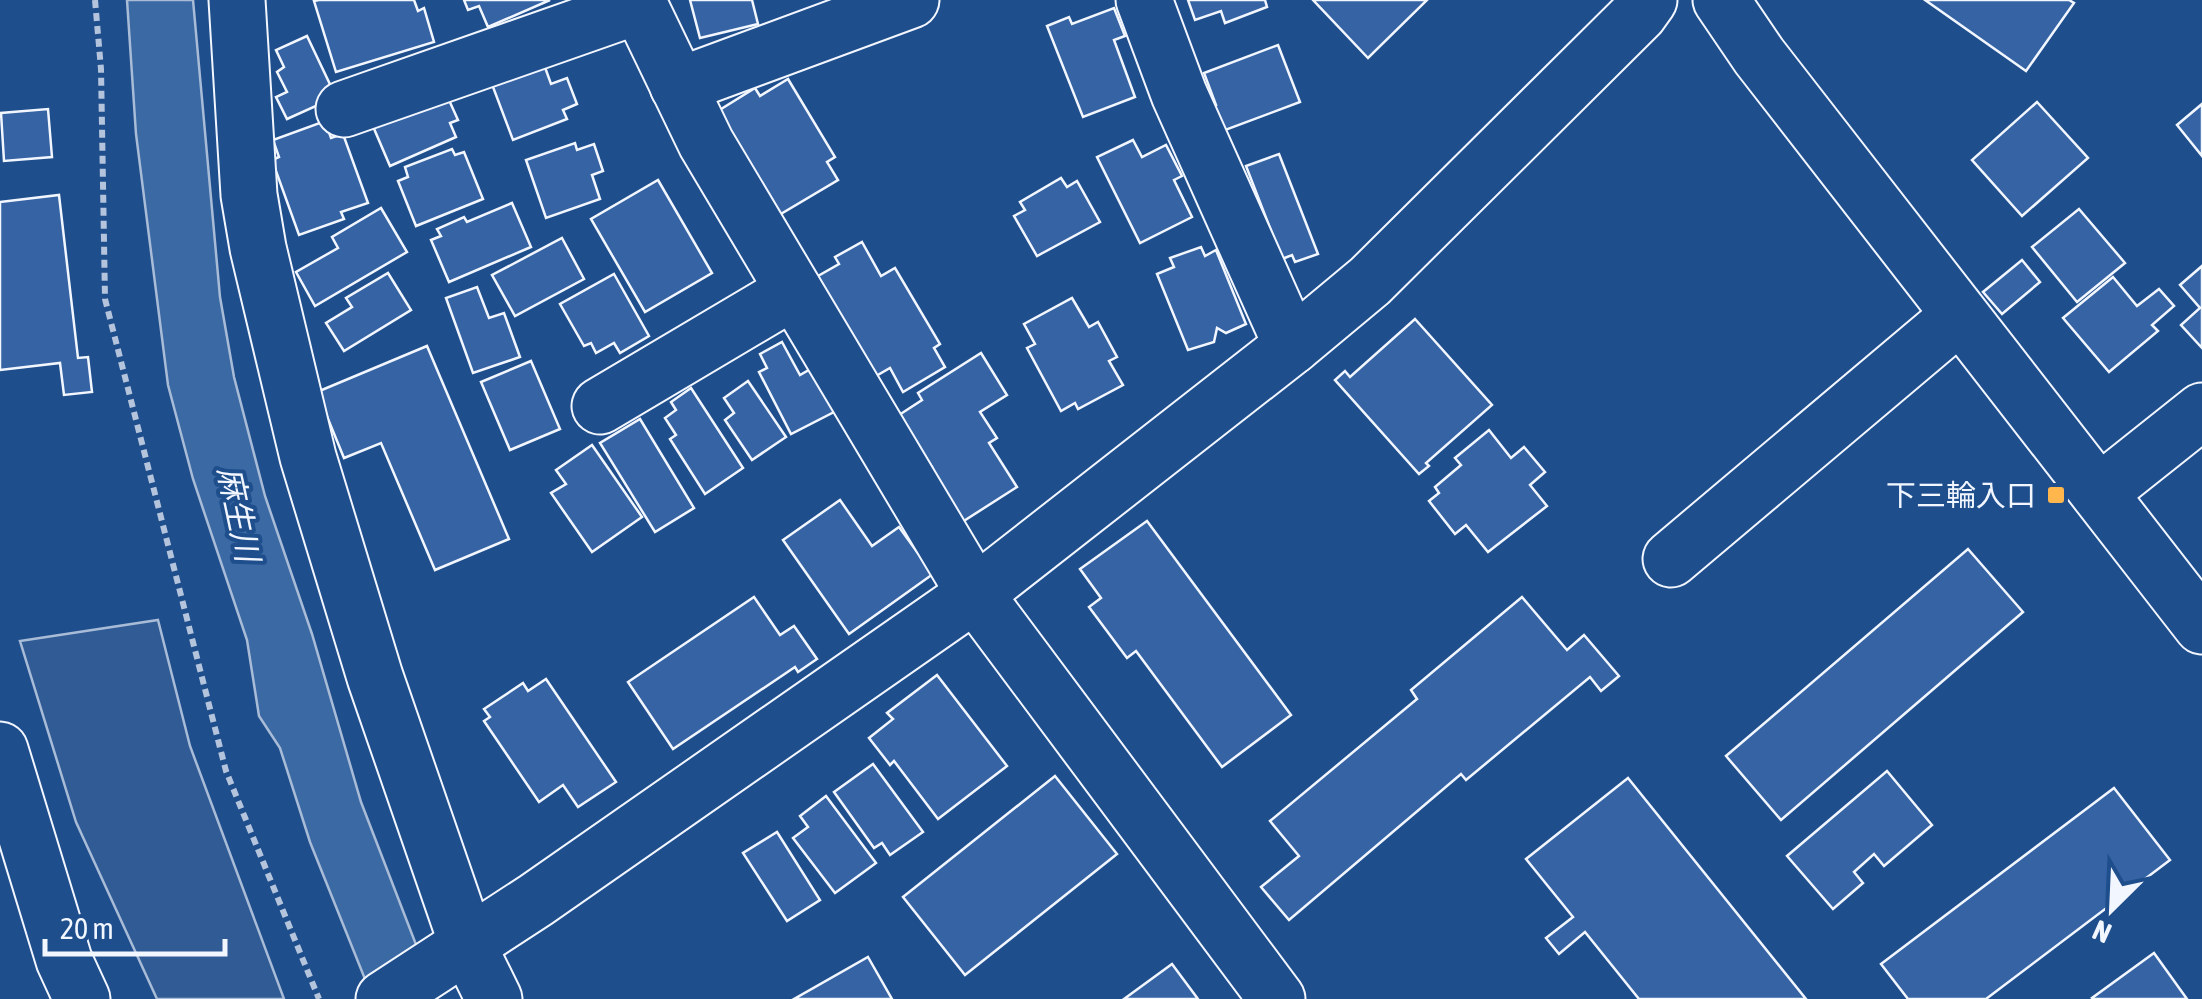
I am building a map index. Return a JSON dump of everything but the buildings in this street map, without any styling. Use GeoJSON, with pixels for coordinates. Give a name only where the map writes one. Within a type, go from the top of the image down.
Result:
{"type":"FeatureCollection","features":[{"type":"Feature","properties":{"kind":"street"},"geometry":{"type":"LineString","coordinates":[[238,0],[249,195],[303,438],[458,953],[494,999]]}},
{"type":"Feature","properties":{"kind":"street"},"geometry":{"type":"LineString","coordinates":[[678,86],[910,0]]}},
{"type":"Feature","properties":{"kind":"street"},"geometry":{"type":"LineString","coordinates":[[1144,0],[1178,94],[1292,346]]}},
{"type":"Feature","properties":{"kind":"street"},"geometry":{"type":"LineString","coordinates":[[384,999],[458,953],[975,594],[1292,346],[1370,281],[1649,0]]}},
{"type":"Feature","properties":{"kind":"street"},"geometry":{"type":"LineString","coordinates":[[1721,0],[1759,56],[2202,626]]}},
{"type":"Feature","properties":{"kind":"street"},"geometry":{"type":"LineString","coordinates":[[344,109],[638,3],[706,143],[975,594],[1277,999]]}},
{"type":"Feature","properties":{"kind":"street"},"geometry":{"type":"LineString","coordinates":[[600,406],[794,291]]}},
{"type":"Feature","properties":{"kind":"street"},"geometry":{"type":"LineString","coordinates":[[1671,559],[1959,316]]}},
{"type":"Feature","properties":{"kind":"street"},"geometry":{"type":"LineString","coordinates":[[2099,493],[2202,411]]}},
{"type":"Feature","properties":{"kind":"street"},"geometry":{"type":"LineString","coordinates":[[0,750],[64,960],[82,999]]}},
{"type":"Feature","properties":{"kind":"path"},"geometry":{"type":"LineString","coordinates":[[96,0],[105,299],[226,771],[319,999]]}},
{"type":"Feature","properties":{"kind":"shaded area"},"geometry":{"type":"Polygon","coordinates":[[[158,620],[190,746],[284,999],[157,999],[76,822],[20,641],[158,620]]]}},
{"type":"Feature","properties":{"kind":"water","name":"麻生川"},"geometry":{"type":"Polygon","coordinates":[[[127,0],[193,0],[220,297],[234,377],[265,496],[312,634],[361,802],[437,999],[373,999],[310,842],[280,748],[259,716],[247,640],[193,479],[168,385],[136,134],[127,0]]]}},
{"type":"Feature","properties":{"kind":"place","name":"下三輪入口"},"geometry":{"type":"Point","coordinates":[2056,495]}}]}
